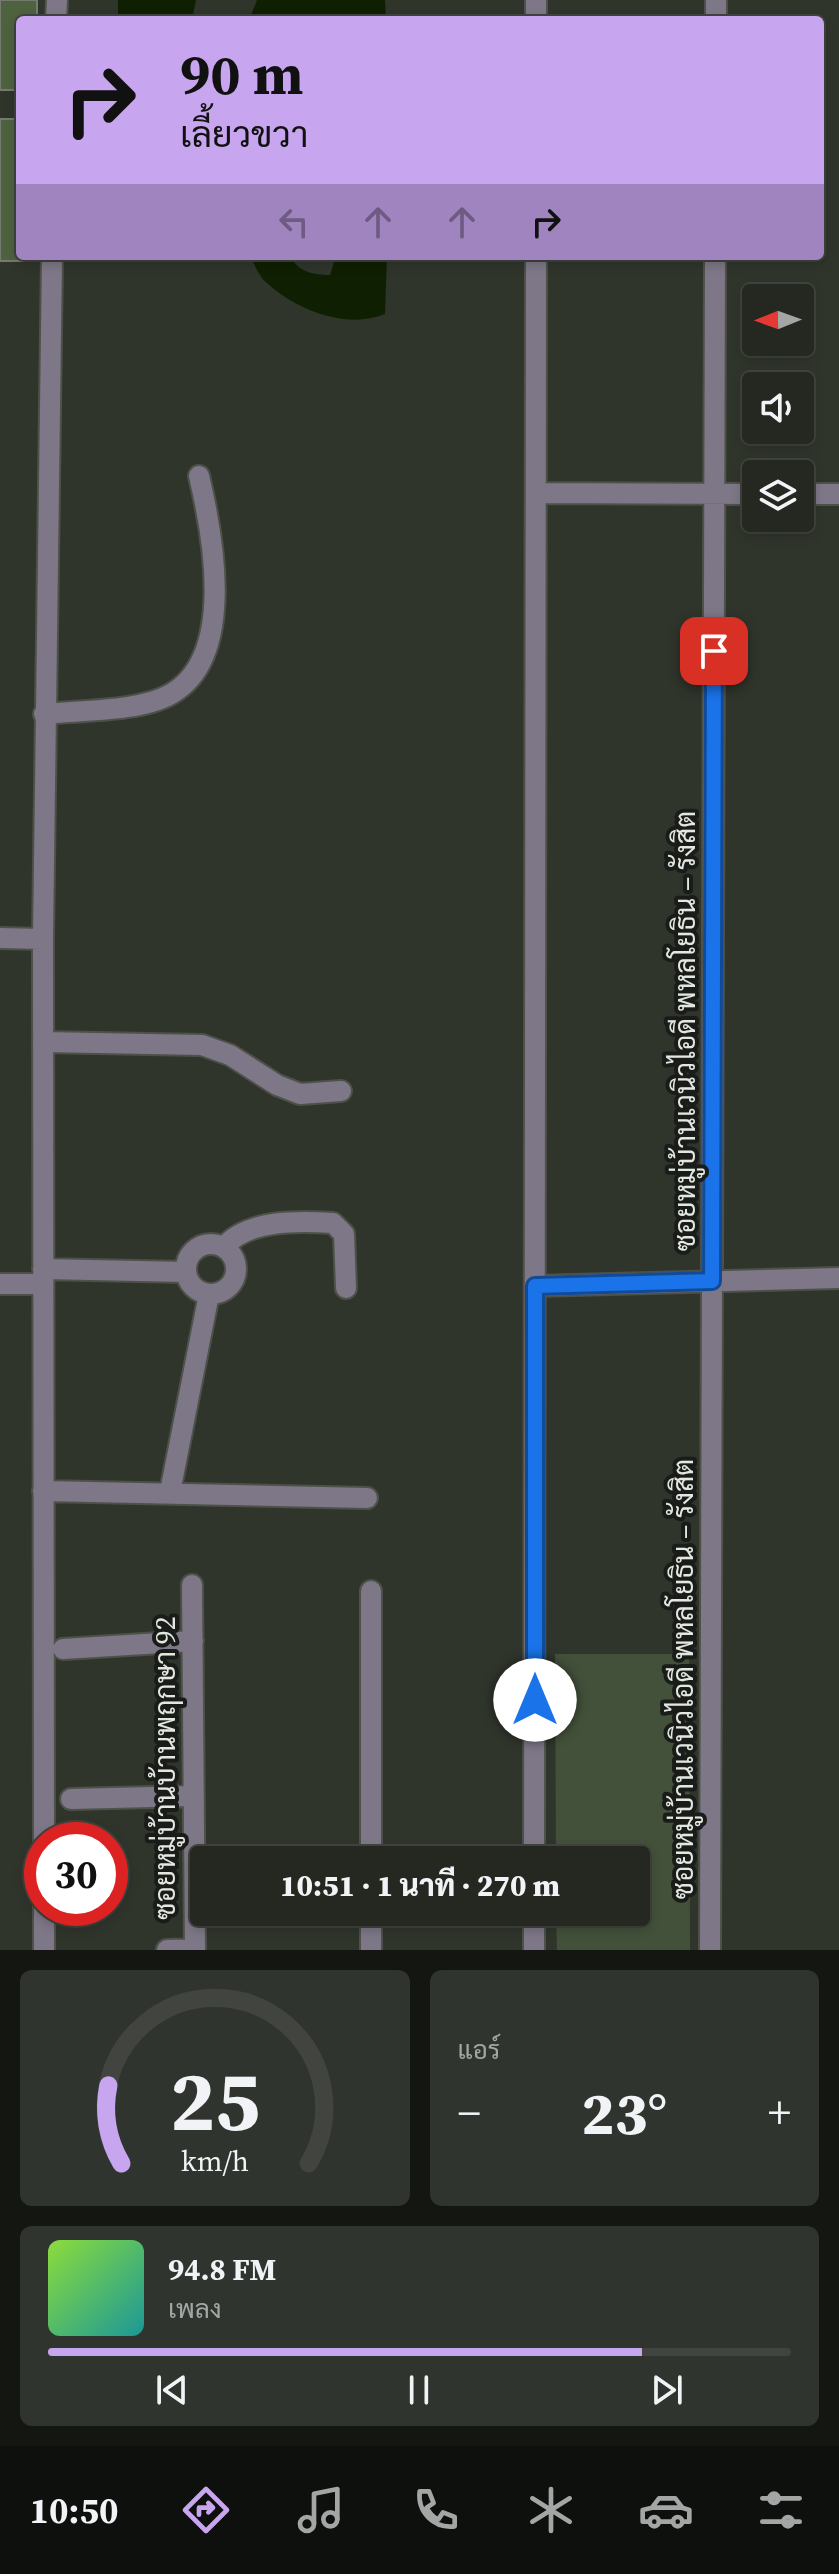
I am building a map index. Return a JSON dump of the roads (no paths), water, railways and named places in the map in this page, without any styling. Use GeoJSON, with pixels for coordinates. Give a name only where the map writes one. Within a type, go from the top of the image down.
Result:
{"type":"FeatureCollection","features":[{"type":"Feature","properties":{"kind":"street"},"geometry":{"type":"LineString","coordinates":[[44,1822],[44,714],[52,260]]}},
{"type":"Feature","properties":{"kind":"street"},"geometry":{"type":"LineString","coordinates":[[534,1846],[536,260]]}},
{"type":"Feature","properties":{"kind":"street","name":"ซอยหมู่บ้านเวนิวไอดี พหลโยธิน – รังสิต"},"geometry":{"type":"LineString","coordinates":[[710,1950],[715,260]]}},
{"type":"Feature","properties":{"kind":"street"},"geometry":{"type":"LineString","coordinates":[[44,714],[149,703],[172,694],[192,676],[206,645],[215,605],[214,548],[199,476]]}},
{"type":"Feature","properties":{"kind":"street"},"geometry":{"type":"LineString","coordinates":[[536,493],[742,494]]}},
{"type":"Feature","properties":{"kind":"street"},"geometry":{"type":"LineString","coordinates":[[814,494],[839,494]]}},
{"type":"Feature","properties":{"kind":"street"},"geometry":{"type":"LineString","coordinates":[[0,938],[43,939]]}},
{"type":"Feature","properties":{"kind":"street"},"geometry":{"type":"LineString","coordinates":[[43,1042],[202,1045],[230,1055],[277,1085],[300,1094],[341,1091]]}},
{"type":"Feature","properties":{"kind":"street"},"geometry":{"type":"LineString","coordinates":[[224,1247],[241,1231],[254,1227],[333,1223],[344,1234],[346,1288]]}},
{"type":"Feature","properties":{"kind":"street"},"geometry":{"type":"LineString","coordinates":[[202,1245],[224,1247],[232,1255],[235,1276],[229,1286],[209,1294],[190,1283],[186,1272],[187,1261],[202,1245]]}},
{"type":"Feature","properties":{"kind":"street"},"geometry":{"type":"LineString","coordinates":[[0,1284],[43,1277],[186,1272]]}},
{"type":"Feature","properties":{"kind":"street"},"geometry":{"type":"LineString","coordinates":[[535,1286],[839,1278]]}},
{"type":"Feature","properties":{"kind":"street"},"geometry":{"type":"LineString","coordinates":[[170,1492],[209,1294]]}},
{"type":"Feature","properties":{"kind":"street"},"geometry":{"type":"LineString","coordinates":[[43,1491],[367,1498]]}},
{"type":"Feature","properties":{"kind":"street","name":"ซอยหมู่บ้านบ้านพฤกษา 92"},"geometry":{"type":"LineString","coordinates":[[192,1585],[195,1950]]}},
{"type":"Feature","properties":{"kind":"street"},"geometry":{"type":"LineString","coordinates":[[371,1591],[371,1846]]}},
{"type":"Feature","properties":{"kind":"street"},"geometry":{"type":"LineString","coordinates":[[63,1649],[193,1641]]}},
{"type":"Feature","properties":{"kind":"street"},"geometry":{"type":"LineString","coordinates":[[71,1799],[193,1796]]}},
{"type":"Feature","properties":{"kind":"street"},"geometry":{"type":"LineString","coordinates":[[44,1926],[44,1950]]}},
{"type":"Feature","properties":{"kind":"street"},"geometry":{"type":"LineString","coordinates":[[371,1926],[371,1950]]}},
{"type":"Feature","properties":{"kind":"street"},"geometry":{"type":"LineString","coordinates":[[534,1926],[534,1950]]}},
{"type":"Feature","properties":{"kind":"street"},"geometry":{"type":"LineString","coordinates":[[167,1950],[195,1950]]}}]}
